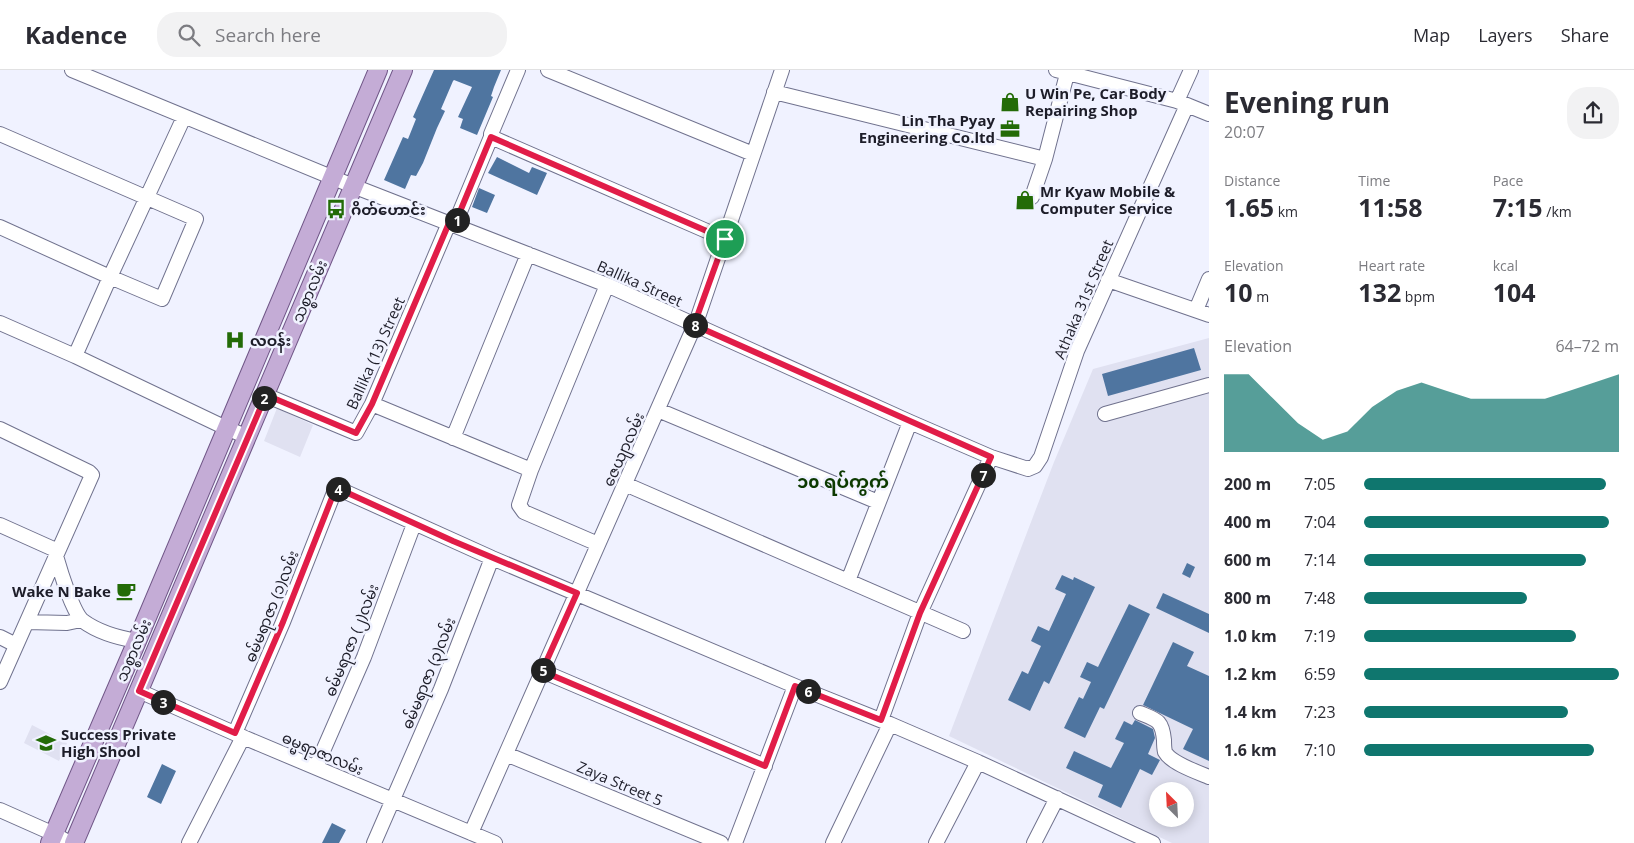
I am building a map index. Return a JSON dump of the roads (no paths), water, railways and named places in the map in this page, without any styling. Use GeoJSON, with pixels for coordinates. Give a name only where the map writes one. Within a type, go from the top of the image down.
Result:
{"type":"FeatureCollection","features":[{"type":"Feature","properties":{"kind":"main road","name":"သစ္စာလမ်း"},"geometry":{"type":"LineString","coordinates":[[52,838],[378,70]]}},
{"type":"Feature","properties":{"kind":"main road","name":"သစ္စာလမ်း"},"geometry":{"type":"LineString","coordinates":[[74,843],[266,395],[402,70]]}},
{"type":"Feature","properties":{"kind":"street","name":"Ballika (13) Street"},"geometry":{"type":"LineString","coordinates":[[266,395],[356,433],[372,404],[491,137],[518,70]]}},
{"type":"Feature","properties":{"kind":"street"},"geometry":{"type":"LineString","coordinates":[[548,70],[753,154]]}},
{"type":"Feature","properties":{"kind":"street","name":"Athaka 31st Street"},"geometry":{"type":"LineString","coordinates":[[991,457],[1028,468],[1035,466],[1041,457],[1077,351],[1182,103],[1191,70]]}},
{"type":"Feature","properties":{"kind":"street","name":"Ballika Street"},"geometry":{"type":"LineString","coordinates":[[78,71],[184,117],[353,186],[607,285],[991,457]]}},
{"type":"Feature","properties":{"kind":"street","name":"ဇေယျာလမ်း"},"geometry":{"type":"LineString","coordinates":[[471,833],[694,325],[725,239],[780,71]]}},
{"type":"Feature","properties":{"kind":"street"},"geometry":{"type":"LineString","coordinates":[[1032,197],[1045,160],[1064,71],[1182,103],[1209,114]]}},
{"type":"Feature","properties":{"kind":"street"},"geometry":{"type":"LineString","coordinates":[[774,92],[1045,160]]}},
{"type":"Feature","properties":{"kind":"street"},"geometry":{"type":"LineString","coordinates":[[75,356],[184,117]]}},
{"type":"Feature","properties":{"kind":"street"},"geometry":{"type":"LineString","coordinates":[[0,134],[196,220],[162,299],[0,227]]}},
{"type":"Feature","properties":{"kind":"street"},"geometry":{"type":"LineString","coordinates":[[491,137],[725,239]]}},
{"type":"Feature","properties":{"kind":"street"},"geometry":{"type":"LineString","coordinates":[[453,438],[528,254]]}},
{"type":"Feature","properties":{"kind":"street"},"geometry":{"type":"LineString","coordinates":[[1196,310],[1209,279]]}},
{"type":"Feature","properties":{"kind":"street"},"geometry":{"type":"LineString","coordinates":[[1108,280],[1209,315]]}},
{"type":"Feature","properties":{"kind":"street"},"geometry":{"type":"LineString","coordinates":[[598,544],[524,512],[519,505],[531,470],[607,285]]}},
{"type":"Feature","properties":{"kind":"street"},"geometry":{"type":"LineString","coordinates":[[0,323],[248,437]]}},
{"type":"Feature","properties":{"kind":"street"},"geometry":{"type":"LineString","coordinates":[[1104,414],[1209,385]]}},
{"type":"Feature","properties":{"kind":"street"},"geometry":{"type":"LineString","coordinates":[[372,404],[531,470]]}},
{"type":"Feature","properties":{"kind":"street"},"geometry":{"type":"LineString","coordinates":[[658,410],[878,502]]}},
{"type":"Feature","properties":{"kind":"street"},"geometry":{"type":"LineString","coordinates":[[848,581],[910,422]]}},
{"type":"Feature","properties":{"kind":"street"},"geometry":{"type":"LineString","coordinates":[[0,430],[92,475],[0,682]]}},
{"type":"Feature","properties":{"kind":"street"},"geometry":{"type":"LineString","coordinates":[[832,843],[885,722],[920,613],[991,457]]}},
{"type":"Feature","properties":{"kind":"street"},"geometry":{"type":"LineString","coordinates":[[625,484],[963,631]]}},
{"type":"Feature","properties":{"kind":"street","name":"ဓမ်မရာဇာ (၁)လမ်း"},"geometry":{"type":"LineString","coordinates":[[189,843],[239,735],[335,490],[339,489],[414,524]]}},
{"type":"Feature","properties":{"kind":"street"},"geometry":{"type":"LineString","coordinates":[[414,524],[978,762],[1057,798],[1131,838],[1153,843]]}},
{"type":"Feature","properties":{"kind":"street","name":"ဓမ်မရာဇာ (၂)လမ်း"},"geometry":{"type":"LineString","coordinates":[[316,767],[364,657],[414,524]]}},
{"type":"Feature","properties":{"kind":"street"},"geometry":{"type":"LineString","coordinates":[[0,525],[57,554]]}},
{"type":"Feature","properties":{"kind":"street"},"geometry":{"type":"LineString","coordinates":[[57,554],[60,572],[81,620],[121,638],[137,641]]}},
{"type":"Feature","properties":{"kind":"street","name":"ဓမ်မရာဇာ (၃)လမ်း"},"geometry":{"type":"LineString","coordinates":[[374,843],[441,689],[492,558]]}},
{"type":"Feature","properties":{"kind":"street"},"geometry":{"type":"LineString","coordinates":[[27,622],[66,623],[81,620]]}},
{"type":"Feature","properties":{"kind":"street"},"geometry":{"type":"LineString","coordinates":[[0,637],[16,645]]}},
{"type":"Feature","properties":{"kind":"street"},"geometry":{"type":"LineString","coordinates":[[542,671],[765,766]]}},
{"type":"Feature","properties":{"kind":"street"},"geometry":{"type":"LineString","coordinates":[[735,843],[795,686]]}},
{"type":"Feature","properties":{"kind":"street","name":"ဓမ္မရာဇာလမ်း"},"geometry":{"type":"LineString","coordinates":[[139,691],[495,843]]}},
{"type":"Feature","properties":{"kind":"street"},"geometry":{"type":"LineString","coordinates":[[1140,713],[1159,722],[1163,728],[1165,751],[1169,757],[1209,777]]}},
{"type":"Feature","properties":{"kind":"street","name":"Zaya Street 5"},"geometry":{"type":"LineString","coordinates":[[506,754],[721,843]]}},
{"type":"Feature","properties":{"kind":"street"},"geometry":{"type":"LineString","coordinates":[[936,843],[978,762]]}},
{"type":"Feature","properties":{"kind":"street"},"geometry":{"type":"LineString","coordinates":[[1034,843],[1057,798]]}},
{"type":"Feature","properties":{"kind":"street"},"geometry":{"type":"LineString","coordinates":[[0,810],[52,838],[70,843]]}},
{"type":"Feature","properties":{"kind":"place","name":"U Win Pe, Car Body Repairing Shop"},"geometry":{"type":"Point","coordinates":[1010,102]}},
{"type":"Feature","properties":{"kind":"place","name":"Lin Tha Pyay Engineering Co.ltd"},"geometry":{"type":"Point","coordinates":[1010,129]}},
{"type":"Feature","properties":{"kind":"place","name":"Mr Kyaw Mobile & Computer Service"},"geometry":{"type":"Point","coordinates":[1025,200]}},
{"type":"Feature","properties":{"kind":"place","name":"ဂိတ်ဟောင်း"},"geometry":{"type":"Point","coordinates":[336,209]}},
{"type":"Feature","properties":{"kind":"place","name":"လဝန်း"},"geometry":{"type":"Point","coordinates":[235,340]}},
{"type":"Feature","properties":{"kind":"place","name":"Wake N Bake"},"geometry":{"type":"Point","coordinates":[126,591]}},
{"type":"Feature","properties":{"kind":"place","name":"Success Private High Shool"},"geometry":{"type":"Point","coordinates":[46,743]}},
{"type":"Feature","properties":{"kind":"district","name":"၁o ရပ်ကွက်"},"geometry":{"type":"Point","coordinates":[843,481]}}]}
